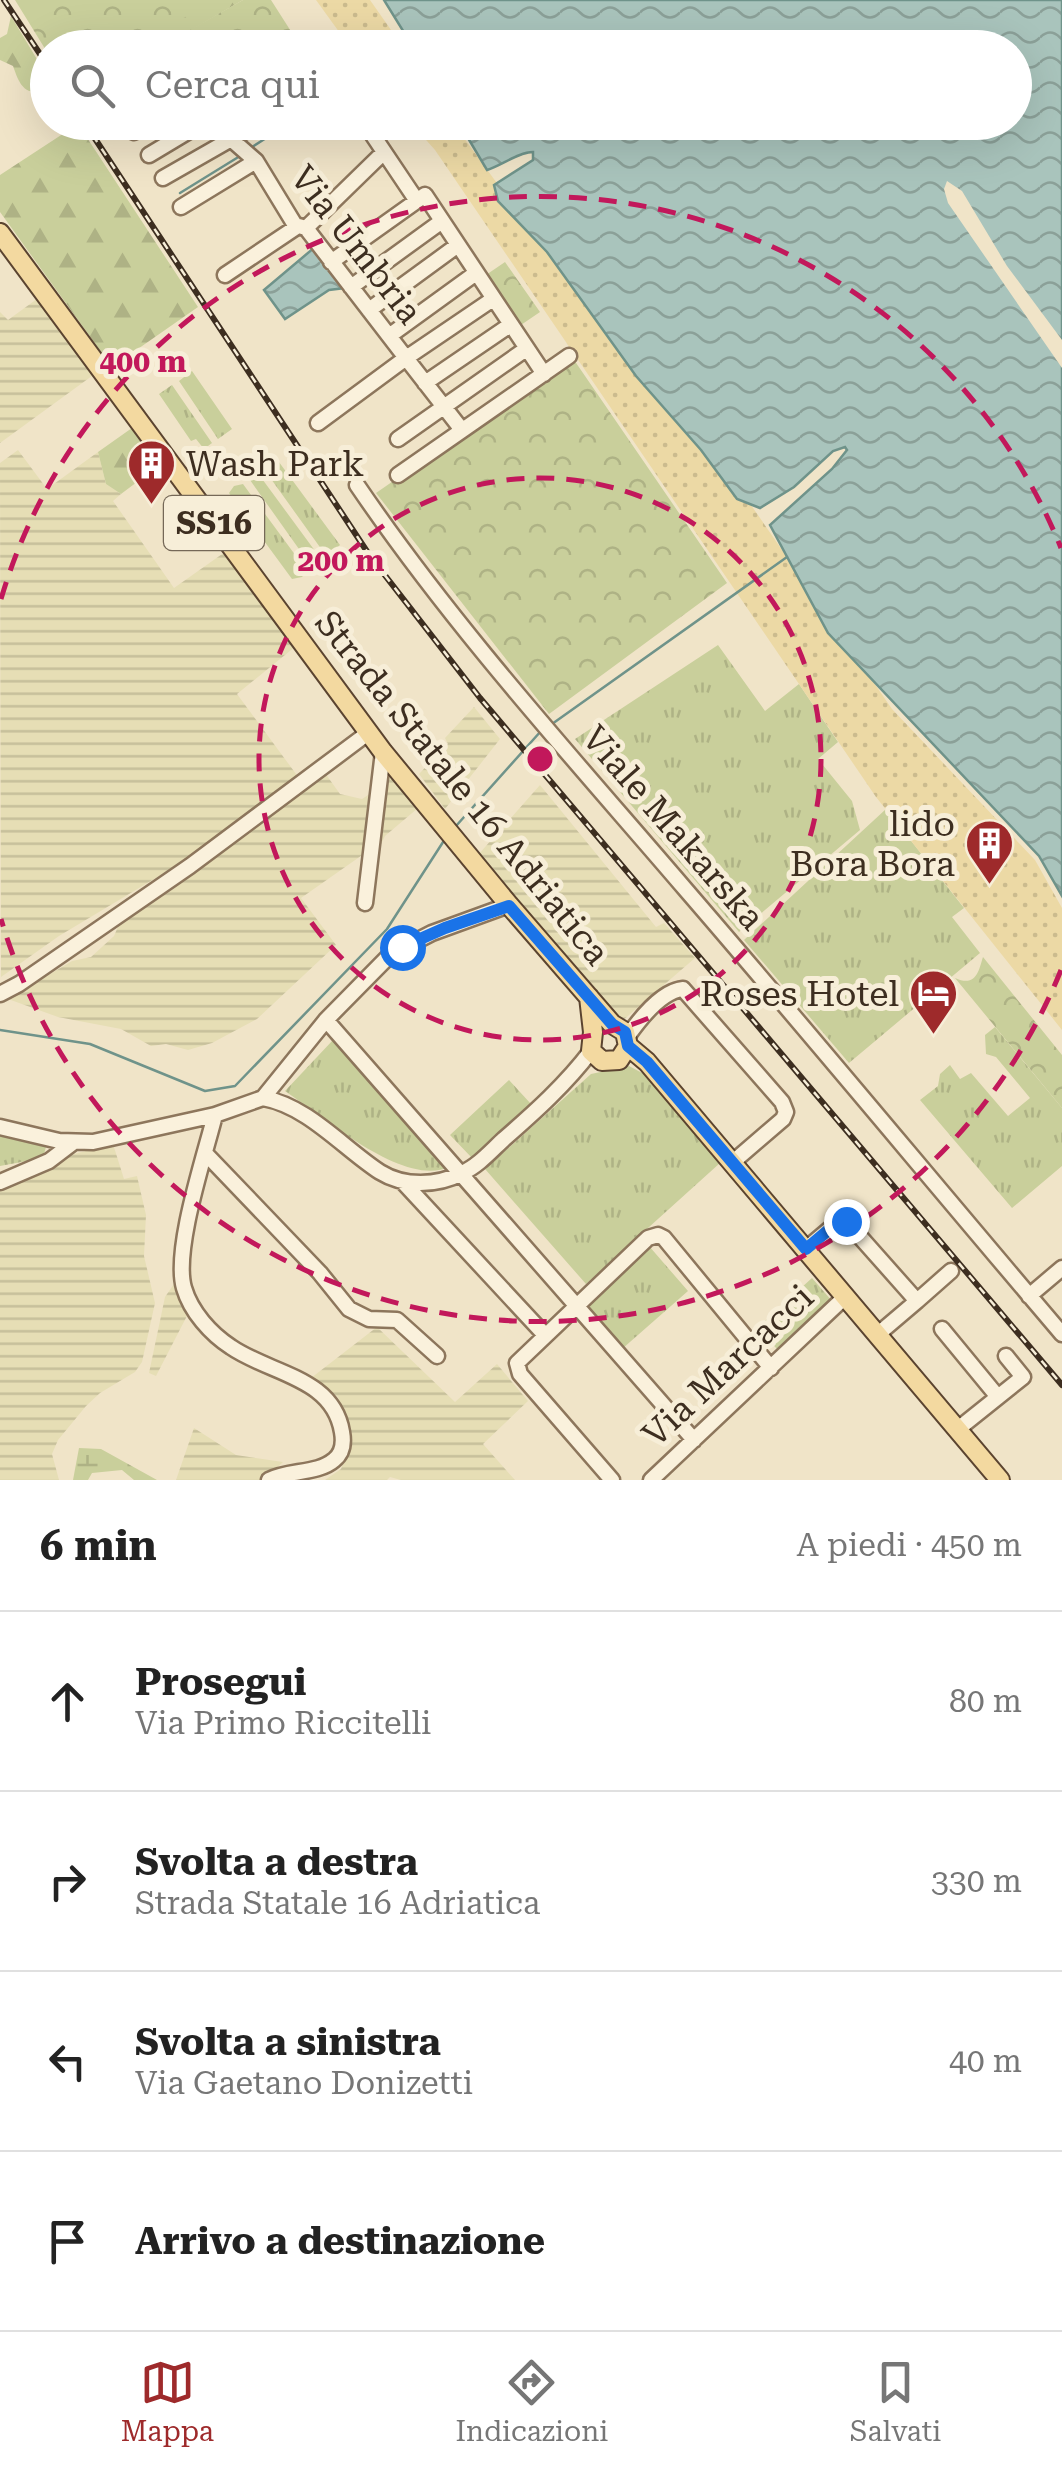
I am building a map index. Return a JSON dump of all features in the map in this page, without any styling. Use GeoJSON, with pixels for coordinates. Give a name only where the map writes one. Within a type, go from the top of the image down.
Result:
{"type":"FeatureCollection","features":[{"type":"Feature","properties":{"kind":"main road","name":"Strada Statale 16 Adriatica"},"geometry":{"type":"LineString","coordinates":[[0,233],[368,734],[509,906],[733,1162],[962,1440],[1000,1480]]}},
{"type":"Feature","properties":{"kind":"main road","name":"Strada Statale 16 Adriatica"},"geometry":{"type":"LineString","coordinates":[[589,996],[596,1048]]}},
{"type":"Feature","properties":{"kind":"main road"},"geometry":{"type":"LineString","coordinates":[[601,1026],[622,1039],[614,1062],[596,1048],[601,1026]]}},
{"type":"Feature","properties":{"kind":"street"},"geometry":{"type":"LineString","coordinates":[[149,156],[175,140]]}},
{"type":"Feature","properties":{"kind":"street"},"geometry":{"type":"LineString","coordinates":[[163,178],[229,140]]}},
{"type":"Feature","properties":{"kind":"street","name":"Via Umbria"},"geometry":{"type":"LineString","coordinates":[[232,140],[256,161],[302,227],[406,358]]}},
{"type":"Feature","properties":{"kind":"street"},"geometry":{"type":"LineString","coordinates":[[376,140],[417,201]]}},
{"type":"Feature","properties":{"kind":"street"},"geometry":{"type":"LineString","coordinates":[[225,276],[302,227],[384,152]]}},
{"type":"Feature","properties":{"kind":"street"},"geometry":{"type":"LineString","coordinates":[[181,207],[256,161]]}},
{"type":"Feature","properties":{"kind":"street"},"geometry":{"type":"LineString","coordinates":[[332,262],[426,195],[544,374]]}},
{"type":"Feature","properties":{"kind":"street"},"geometry":{"type":"LineString","coordinates":[[351,287],[442,221]]}},
{"type":"Feature","properties":{"kind":"street"},"geometry":{"type":"LineString","coordinates":[[369,310],[458,246]]}},
{"type":"Feature","properties":{"kind":"street"},"geometry":{"type":"LineString","coordinates":[[389,336],[476,273]]}},
{"type":"Feature","properties":{"kind":"street","name":"Via Umbria"},"geometry":{"type":"LineString","coordinates":[[318,423],[493,299]]}},
{"type":"Feature","properties":{"kind":"street"},"geometry":{"type":"LineString","coordinates":[[426,383],[510,325]]}},
{"type":"Feature","properties":{"kind":"street"},"geometry":{"type":"LineString","coordinates":[[398,438],[526,348]]}},
{"type":"Feature","properties":{"kind":"street"},"geometry":{"type":"LineString","coordinates":[[398,474],[569,356]]}},
{"type":"Feature","properties":{"kind":"street"},"geometry":{"type":"LineString","coordinates":[[406,358],[462,430]]}},
{"type":"Feature","properties":{"kind":"street","name":"Viale Makarska"},"geometry":{"type":"LineString","coordinates":[[358,485],[428,581],[532,711],[1062,1334]]}},
{"type":"Feature","properties":{"kind":"street"},"geometry":{"type":"LineString","coordinates":[[0,994],[170,880],[368,734]]}},
{"type":"Feature","properties":{"kind":"street"},"geometry":{"type":"LineString","coordinates":[[365,904],[383,752]]}},
{"type":"Feature","properties":{"kind":"street"},"geometry":{"type":"LineString","coordinates":[[0,1128],[74,1142],[104,1140],[215,1115],[263,1098],[326,1020],[397,950],[509,906]]}},
{"type":"Feature","properties":{"kind":"street"},"geometry":{"type":"LineString","coordinates":[[622,1039],[674,991],[686,991],[784,1104],[783,1119],[733,1162]]}},
{"type":"Feature","properties":{"kind":"street"},"geometry":{"type":"LineString","coordinates":[[326,1020],[694,1440]]}},
{"type":"Feature","properties":{"kind":"street"},"geometry":{"type":"LineString","coordinates":[[263,1098],[297,1113],[380,1172],[402,1181],[426,1183],[462,1174],[511,1133],[596,1048]]}},
{"type":"Feature","properties":{"kind":"street"},"geometry":{"type":"LineString","coordinates":[[215,1115],[183,1256],[182,1281],[188,1300],[207,1327],[230,1347],[322,1393],[336,1413],[341,1430],[342,1449],[332,1462],[268,1480]]}},
{"type":"Feature","properties":{"kind":"street"},"geometry":{"type":"LineString","coordinates":[[0,1182],[49,1162],[74,1142]]}},
{"type":"Feature","properties":{"kind":"street"},"geometry":{"type":"LineString","coordinates":[[206,1154],[320,1273],[349,1310],[369,1319],[397,1320],[437,1356]]}},
{"type":"Feature","properties":{"kind":"street"},"geometry":{"type":"LineString","coordinates":[[402,1181],[544,1334]]}},
{"type":"Feature","properties":{"kind":"street"},"geometry":{"type":"LineString","coordinates":[[806,1249],[838,1222],[846,1221],[917,1301]]}},
{"type":"Feature","properties":{"kind":"street"},"geometry":{"type":"LineString","coordinates":[[612,1480],[518,1372],[519,1358],[648,1238],[660,1236],[770,1368]]}},
{"type":"Feature","properties":{"kind":"street"},"geometry":{"type":"LineString","coordinates":[[1029,1296],[1062,1268]]}},
{"type":"Feature","properties":{"kind":"street"},"geometry":{"type":"LineString","coordinates":[[878,1335],[951,1272]]}},
{"type":"Feature","properties":{"kind":"street","name":"Via Marcacci"},"geometry":{"type":"LineString","coordinates":[[651,1480],[846,1296]]}},
{"type":"Feature","properties":{"kind":"street"},"geometry":{"type":"LineString","coordinates":[[942,1330],[998,1397]]}},
{"type":"Feature","properties":{"kind":"street"},"geometry":{"type":"LineString","coordinates":[[962,1440],[998,1397],[1022,1377],[1006,1356]]}},
{"type":"Feature","properties":{"kind":"shaded area"},"geometry":{"type":"Polygon","coordinates":[[[41,296],[96,373],[0,443],[0,312],[8,320],[41,296]]]}},
{"type":"Feature","properties":{"kind":"shaded area"},"geometry":{"type":"Polygon","coordinates":[[[18,450],[47,489],[98,452],[106,484],[121,494],[113,501],[174,588],[225,552],[296,646],[237,694],[299,778],[169,870],[59,936],[1,977],[0,463],[18,450]]]}},
{"type":"Feature","properties":{"kind":"shaded area"},"geometry":{"type":"Polygon","coordinates":[[[474,707],[500,739],[445,809],[419,774],[448,744],[445,738],[474,707]]]}},
{"type":"Feature","properties":{"kind":"shaded area"},"geometry":{"type":"Polygon","coordinates":[[[387,766],[418,808],[381,844],[376,841],[387,766]]]}},
{"type":"Feature","properties":{"kind":"shaded area"},"geometry":{"type":"Polygon","coordinates":[[[325,773],[340,794],[362,799],[376,790],[368,851],[301,898],[336,945],[257,1019],[212,1043],[188,1050],[166,1044],[151,1046],[121,1029],[58,1017],[8,999],[72,961],[91,957],[114,936],[120,922],[325,773]]]}},
{"type":"Feature","properties":{"kind":"shaded area"},"geometry":{"type":"Polygon","coordinates":[[[540,785],[656,927],[664,923],[695,958],[621,1022],[478,855],[540,785]]]}},
{"type":"Feature","properties":{"kind":"shaded area"},"geometry":{"type":"Polygon","coordinates":[[[113,1144],[124,1179],[137,1176],[146,1215],[144,1256],[155,1303],[142,1362],[135,1372],[86,1406],[58,1440],[52,1454],[59,1480],[0,1480],[0,1185],[74,1154],[113,1144]]]}},
{"type":"Feature","properties":{"kind":"shaded area"},"geometry":{"type":"Polygon","coordinates":[[[176,1281],[189,1312],[156,1376],[149,1373],[165,1297],[176,1281]]]}},
{"type":"Feature","properties":{"kind":"shaded area"},"geometry":{"type":"Polygon","coordinates":[[[377,1327],[455,1402],[497,1364],[528,1401],[483,1444],[515,1480],[325,1480],[341,1469],[351,1443],[338,1397],[311,1378],[377,1327]]]}},
{"type":"Feature","properties":{"kind":"shaded area"},"geometry":{"type":"Polygon","coordinates":[[[194,1428],[236,1455],[283,1462],[264,1480],[176,1480],[194,1428]]]}},
{"type":"Feature","properties":{"kind":"green space"},"geometry":{"type":"Polygon","coordinates":[[[15,0],[218,0],[161,30],[33,30],[15,0]]]}},
{"type":"Feature","properties":{"kind":"green space"},"geometry":{"type":"Polygon","coordinates":[[[25,0],[243,0],[191,30],[44,30],[25,0]]]}},
{"type":"Feature","properties":{"kind":"green space"},"geometry":{"type":"Polygon","coordinates":[[[243,0],[271,0],[290,30],[190,30],[243,0]]]}},
{"type":"Feature","properties":{"kind":"green space"},"geometry":{"type":"Polygon","coordinates":[[[11,16],[30,48],[30,91],[20,83],[13,66],[0,60],[0,38],[7,34],[11,16]]]}},
{"type":"Feature","properties":{"kind":"green space"},"geometry":{"type":"Polygon","coordinates":[[[54,140],[88,140],[198,307],[112,367],[0,212],[0,175],[54,140]]]}},
{"type":"Feature","properties":{"kind":"green space"},"geometry":{"type":"Polygon","coordinates":[[[505,262],[540,312],[518,327],[483,277],[505,262]]]}},
{"type":"Feature","properties":{"kind":"green space"},"geometry":{"type":"Polygon","coordinates":[[[572,357],[727,583],[549,714],[376,493],[572,357]]]}},
{"type":"Feature","properties":{"kind":"green space"},"geometry":{"type":"Polygon","coordinates":[[[192,371],[232,429],[218,439],[179,381],[192,371]]]}},
{"type":"Feature","properties":{"kind":"green space"},"geometry":{"type":"Polygon","coordinates":[[[172,385],[212,443],[204,449],[196,439],[191,441],[159,394],[172,385]]]}},
{"type":"Feature","properties":{"kind":"green space"},"geometry":{"type":"Polygon","coordinates":[[[139,423],[165,461],[121,494],[106,484],[98,452],[139,423]]]}},
{"type":"Feature","properties":{"kind":"green space"},"geometry":{"type":"Polygon","coordinates":[[[276,458],[340,545],[327,557],[261,465],[276,458]]]}},
{"type":"Feature","properties":{"kind":"green space"},"geometry":{"type":"Polygon","coordinates":[[[257,472],[321,559],[311,566],[250,480],[248,474],[257,472]]]}},
{"type":"Feature","properties":{"kind":"green space"},"geometry":{"type":"Polygon","coordinates":[[[243,484],[307,571],[302,577],[292,579],[229,493],[234,486],[243,484]]]}},
{"type":"Feature","properties":{"kind":"green space"},"geometry":{"type":"Polygon","coordinates":[[[718,645],[765,711],[799,684],[838,742],[818,759],[852,801],[860,830],[739,932],[575,739],[718,645]]]}},
{"type":"Feature","properties":{"kind":"green space"},"geometry":{"type":"Polygon","coordinates":[[[886,809],[964,908],[952,917],[980,953],[849,1063],[744,940],[886,809]]]}},
{"type":"Feature","properties":{"kind":"green space"},"geometry":{"type":"Polygon","coordinates":[[[983,957],[1062,1055],[1062,1108],[955,978],[972,979],[983,957]]]}},
{"type":"Feature","properties":{"kind":"green space"},"geometry":{"type":"Polygon","coordinates":[[[995,1027],[1062,1108],[1062,1166],[1012,1208],[920,1100],[938,1086],[940,1074],[950,1065],[960,1079],[971,1073],[1008,1116],[1030,1098],[996,1057],[986,1054],[985,1035],[995,1027]]]}},
{"type":"Feature","properties":{"kind":"green space"},"geometry":{"type":"Polygon","coordinates":[[[333,1040],[449,1167],[431,1171],[387,1159],[341,1132],[285,1091],[333,1040]]]}},
{"type":"Feature","properties":{"kind":"green space"},"geometry":{"type":"Polygon","coordinates":[[[629,1066],[646,1075],[720,1163],[586,1284],[485,1169],[591,1074],[629,1066]]]}},
{"type":"Feature","properties":{"kind":"green space"},"geometry":{"type":"Polygon","coordinates":[[[509,1080],[531,1104],[472,1158],[450,1135],[509,1080]]]}},
{"type":"Feature","properties":{"kind":"green space"},"geometry":{"type":"Polygon","coordinates":[[[0,1132],[47,1143],[43,1158],[0,1166],[0,1132]]]}},
{"type":"Feature","properties":{"kind":"green space"},"geometry":{"type":"Polygon","coordinates":[[[649,1246],[688,1291],[622,1349],[583,1304],[649,1246]]]}},
{"type":"Feature","properties":{"kind":"green space"},"geometry":{"type":"Polygon","coordinates":[[[812,1278],[832,1301],[778,1350],[757,1328],[812,1278]]]}},
{"type":"Feature","properties":{"kind":"green space"},"geometry":{"type":"Polygon","coordinates":[[[79,1448],[101,1449],[157,1480],[134,1480],[122,1470],[92,1473],[88,1480],[73,1480],[79,1448]]]}},
{"type":"Feature","properties":{"kind":"sand"},"geometry":{"type":"Polygon","coordinates":[[[316,0],[370,0],[391,30],[338,30],[316,0]]]}},
{"type":"Feature","properties":{"kind":"sand"},"geometry":{"type":"Polygon","coordinates":[[[426,140],[465,140],[564,275],[659,372],[892,709],[1035,860],[1062,908],[1062,1030],[876,797],[426,140]]]}},
{"type":"Feature","properties":{"kind":"water"},"geometry":{"type":"Polygon","coordinates":[[[384,0],[1062,0],[1062,896],[1039,856],[828,633],[770,525],[832,469],[847,450],[845,447],[833,451],[794,487],[760,508],[737,499],[701,450],[636,376],[547,252],[498,201],[494,185],[533,160],[533,152],[487,170],[469,140],[1032,140],[1032,30],[403,30],[384,0]]]}},
{"type":"Feature","properties":{"kind":"water"},"geometry":{"type":"Polygon","coordinates":[[[315,247],[345,288],[329,290],[285,319],[264,290],[315,247]]]}},
{"type":"Feature","properties":{"kind":"pier"},"geometry":{"type":"Polygon","coordinates":[[[947,181],[962,191],[1007,266],[1062,340],[1062,368],[948,203],[944,189],[947,181]]]}},
{"type":"Feature","properties":{"kind":"waterway"},"geometry":{"type":"LineString","coordinates":[[249,149],[263,140]]}},
{"type":"Feature","properties":{"kind":"waterway"},"geometry":{"type":"LineString","coordinates":[[180,193],[240,156]]}},
{"type":"Feature","properties":{"kind":"waterway"},"geometry":{"type":"LineString","coordinates":[[552,724],[787,557]]}},
{"type":"Feature","properties":{"kind":"waterway"},"geometry":{"type":"LineString","coordinates":[[456,826],[541,731]]}},
{"type":"Feature","properties":{"kind":"waterway"},"geometry":{"type":"LineString","coordinates":[[0,1030],[90,1044],[205,1091],[235,1086],[387,929],[445,839]]}},
{"type":"Feature","properties":{"kind":"railway"},"geometry":{"type":"LineString","coordinates":[[4,0],[30,39]]}},
{"type":"Feature","properties":{"kind":"railway"},"geometry":{"type":"LineString","coordinates":[[96,140],[370,556],[480,698],[1062,1385]]}},
{"type":"Feature","properties":{"kind":"place","name":"Wash Park"},"geometry":{"type":"Point","coordinates":[151,506]}},
{"type":"Feature","properties":{"kind":"place","name":"lido Bora Bora"},"geometry":{"type":"Point","coordinates":[990,886]}},
{"type":"Feature","properties":{"kind":"place","name":"Roses Hotel"},"geometry":{"type":"Point","coordinates":[934,1036]}},
{"type":"Feature","properties":{"kind":"route"},"geometry":{"type":"LineString","coordinates":[[402,947],[509,906],[612,1024],[625,1032],[628,1046],[647,1062],[806,1249],[838,1222],[846,1221]]}}]}
